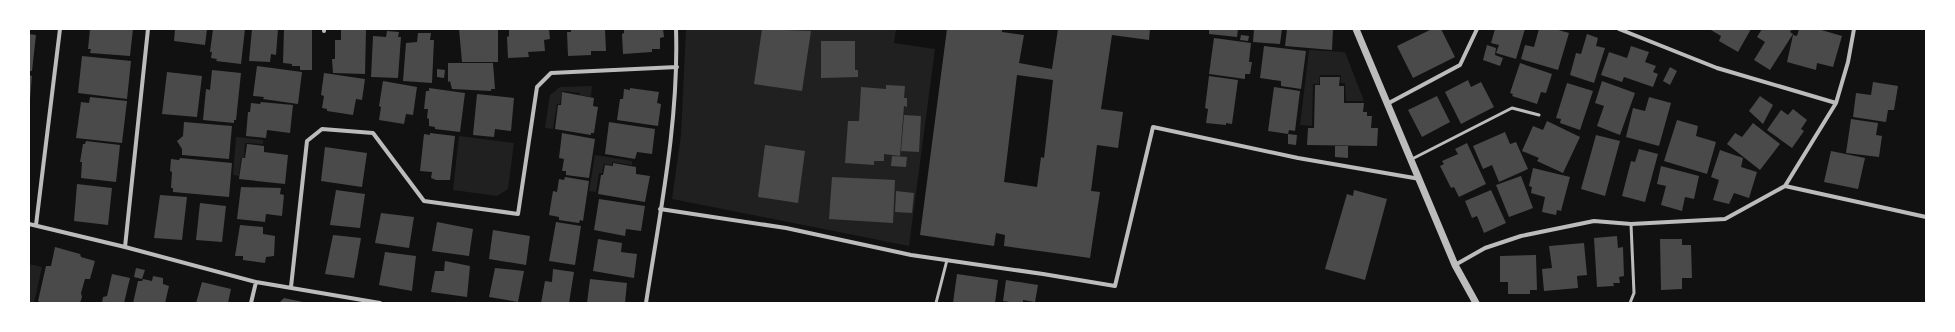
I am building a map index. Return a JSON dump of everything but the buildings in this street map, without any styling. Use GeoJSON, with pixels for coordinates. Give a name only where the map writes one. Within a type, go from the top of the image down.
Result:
{"type":"FeatureCollection","features":[{"type":"Feature","properties":{"kind":"street"},"geometry":{"type":"LineString","coordinates":[[36,226],[60,29]]}},
{"type":"Feature","properties":{"kind":"street"},"geometry":{"type":"LineString","coordinates":[[125,246],[148,29]]}},
{"type":"Feature","properties":{"kind":"street"},"geometry":{"type":"LineString","coordinates":[[646,303],[673,129],[677,67],[676,29]]}},
{"type":"Feature","properties":{"kind":"street"},"geometry":{"type":"LineString","coordinates":[[1356,29],[1455,265],[1476,303]]}},
{"type":"Feature","properties":{"kind":"street"},"geometry":{"type":"LineString","coordinates":[[1387,104],[1460,65],[1477,29]]}},
{"type":"Feature","properties":{"kind":"street"},"geometry":{"type":"LineString","coordinates":[[1620,29],[1717,68],[1836,103]]}},
{"type":"Feature","properties":{"kind":"street"},"geometry":{"type":"LineString","coordinates":[[1455,265],[1484,248],[1521,236],[1594,221],[1631,224],[1725,219],[1785,186],[1836,103],[1848,62],[1854,29]]}},
{"type":"Feature","properties":{"kind":"street"},"geometry":{"type":"LineString","coordinates":[[291,288],[307,141],[322,129],[373,133],[424,201],[518,214],[537,87],[551,73],[677,67]]}},
{"type":"Feature","properties":{"kind":"street"},"geometry":{"type":"LineString","coordinates":[[660,209],[786,228],[911,255],[1115,286],[1153,127],[1298,158],[1420,180]]}},
{"type":"Feature","properties":{"kind":"street"},"geometry":{"type":"LineString","coordinates":[[1785,186],[1926,217]]}},
{"type":"Feature","properties":{"kind":"street"},"geometry":{"type":"LineString","coordinates":[[29,224],[125,246],[256,282],[380,303]]}},
{"type":"Feature","properties":{"kind":"street"},"geometry":{"type":"LineString","coordinates":[[251,303],[256,282]]}},
{"type":"Feature","properties":{"kind":"lane"},"geometry":{"type":"LineString","coordinates":[[1411,160],[1512,108],[1539,115]]}},
{"type":"Feature","properties":{"kind":"lane"},"geometry":{"type":"LineString","coordinates":[[1630,303],[1634,293],[1631,224]]}},
{"type":"Feature","properties":{"kind":"lane"},"geometry":{"type":"LineString","coordinates":[[936,303],[947,260]]}},
{"type":"Feature","properties":{"kind":"shaded area"},"geometry":{"type":"Polygon","coordinates":[[[686,29],[896,29],[894,43],[935,49],[909,246],[672,199],[681,135],[686,29]]]}},
{"type":"Feature","properties":{"kind":"shaded area"},"geometry":{"type":"Polygon","coordinates":[[[1309,50],[1345,52],[1364,101],[1346,101],[1345,83],[1341,83],[1341,75],[1320,75],[1319,84],[1313,84],[1312,126],[1300,125],[1309,50]]]}},
{"type":"Feature","properties":{"kind":"shaded area"},"geometry":{"type":"Polygon","coordinates":[[[592,86],[591,97],[580,95],[580,93],[562,91],[560,104],[557,104],[553,129],[545,128],[550,95],[560,87],[592,86]]]}},
{"type":"Feature","properties":{"kind":"shaded area"},"geometry":{"type":"Polygon","coordinates":[[[459,136],[514,143],[508,189],[497,196],[453,190],[459,136]]]}},
{"type":"Feature","properties":{"kind":"shaded area"},"geometry":{"type":"Polygon","coordinates":[[[236,137],[263,140],[263,144],[245,143],[244,158],[241,158],[239,176],[233,175],[236,137]]]}},
{"type":"Feature","properties":{"kind":"shaded area"},"geometry":{"type":"Polygon","coordinates":[[[595,155],[632,161],[632,165],[612,162],[612,165],[604,164],[602,173],[599,173],[596,192],[589,191],[595,155]]]}},
{"type":"Feature","properties":{"kind":"shaded area"},"geometry":{"type":"Polygon","coordinates":[[[29,264],[42,267],[34,303],[29,303],[29,264]]]}}]}
